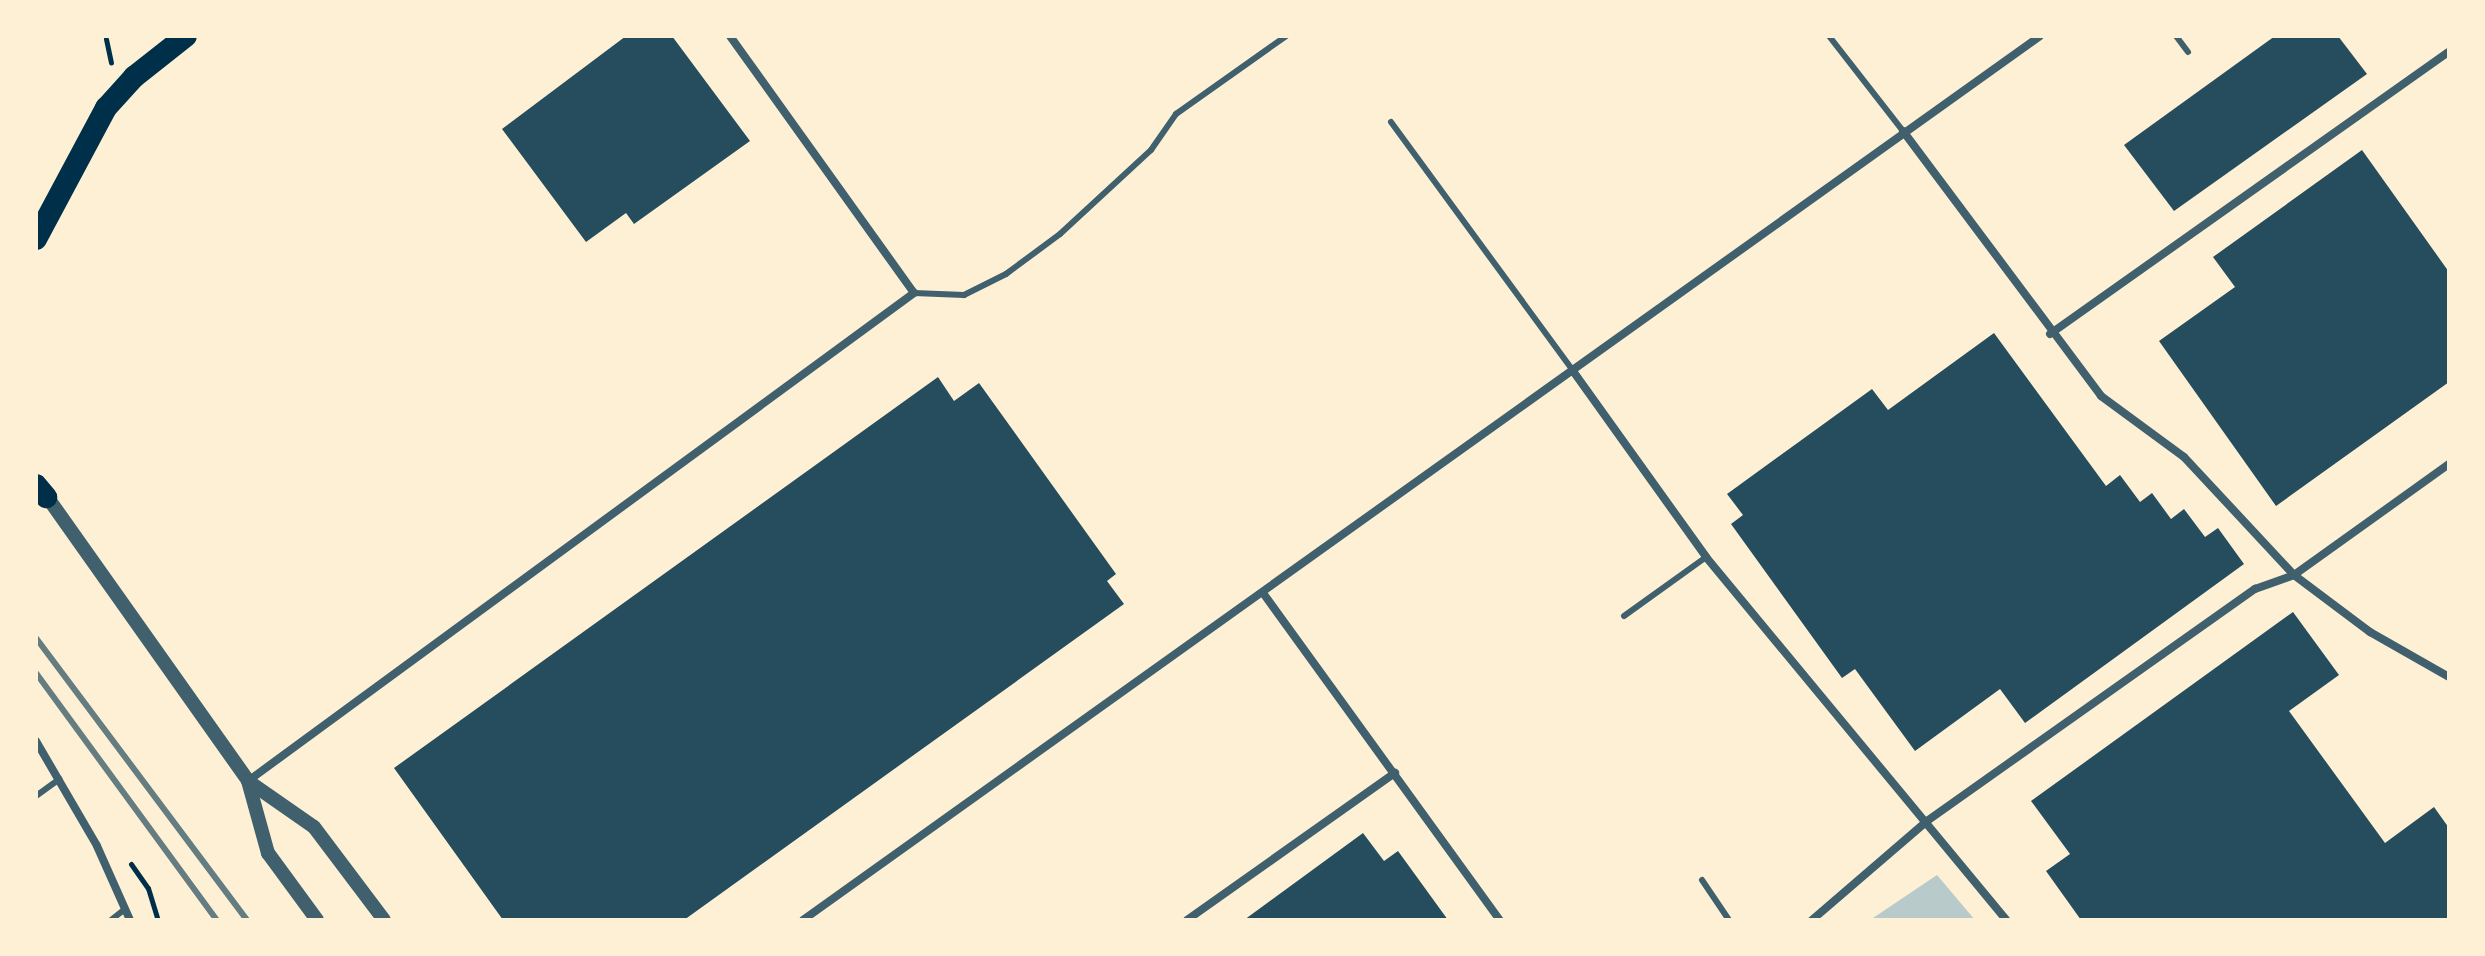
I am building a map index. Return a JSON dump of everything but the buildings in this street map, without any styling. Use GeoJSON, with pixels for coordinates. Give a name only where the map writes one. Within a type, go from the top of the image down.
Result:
{"type":"FeatureCollection","features":[{"type":"Feature","properties":{"kind":"highway"},"geometry":{"type":"LineString","coordinates":[[36,239],[106,108],[134,77],[186,36]]}},
{"type":"Feature","properties":{"kind":"street"},"geometry":{"type":"LineString","coordinates":[[248,781],[914,293],[730,36]]}},
{"type":"Feature","properties":{"kind":"street"},"geometry":{"type":"LineString","coordinates":[[803,920],[2040,36]]}},
{"type":"Feature","properties":{"kind":"street"},"geometry":{"type":"LineString","coordinates":[[2050,334],[2449,52]]}},
{"type":"Feature","properties":{"kind":"street"},"geometry":{"type":"LineString","coordinates":[[1903,131],[2050,334],[2101,396],[2184,457],[2294,575],[2370,632],[2449,677]]}},
{"type":"Feature","properties":{"kind":"street"},"geometry":{"type":"LineString","coordinates":[[1573,371],[1706,557],[2006,920]]}},
{"type":"Feature","properties":{"kind":"street"},"geometry":{"type":"LineString","coordinates":[[1812,920],[1927,821],[2255,589],[2294,575],[2449,464]]}},
{"type":"Feature","properties":{"kind":"street"},"geometry":{"type":"LineString","coordinates":[[36,476],[41,491],[248,781],[314,827],[384,920]]}},
{"type":"Feature","properties":{"kind":"street"},"geometry":{"type":"LineString","coordinates":[[1263,593],[1500,920]]}},
{"type":"Feature","properties":{"kind":"street"},"geometry":{"type":"LineString","coordinates":[[36,741],[60,779],[130,920]]}},
{"type":"Feature","properties":{"kind":"street"},"geometry":{"type":"LineString","coordinates":[[1187,920],[1395,773]]}},
{"type":"Feature","properties":{"kind":"street"},"geometry":{"type":"LineString","coordinates":[[248,781],[268,853],[317,920]]}},
{"type":"Feature","properties":{"kind":"lane"},"geometry":{"type":"LineString","coordinates":[[914,293],[964,295],[1006,274],[1060,234],[1151,150],[1176,114],[1286,36]]}},
{"type":"Feature","properties":{"kind":"lane"},"geometry":{"type":"LineString","coordinates":[[1829,36],[1903,131]]}},
{"type":"Feature","properties":{"kind":"lane"},"geometry":{"type":"LineString","coordinates":[[2176,36],[2188,52]]}},
{"type":"Feature","properties":{"kind":"lane"},"geometry":{"type":"LineString","coordinates":[[1391,122],[1573,371]]}},
{"type":"Feature","properties":{"kind":"lane"},"geometry":{"type":"LineString","coordinates":[[1624,616],[1706,557]]}},
{"type":"Feature","properties":{"kind":"lane"},"geometry":{"type":"LineString","coordinates":[[36,796],[60,779]]}},
{"type":"Feature","properties":{"kind":"lane"},"geometry":{"type":"LineString","coordinates":[[1702,880],[1729,920]]}},
{"type":"Feature","properties":{"kind":"lane"},"geometry":{"type":"LineString","coordinates":[[111,920],[125,909]]}},
{"type":"Feature","properties":{"kind":"path"},"geometry":{"type":"LineString","coordinates":[[106,39],[115,70]]}},
{"type":"Feature","properties":{"kind":"shaded area"},"geometry":{"type":"Polygon","coordinates":[[[1937,875],[1975,920],[1870,920],[1937,875]]]}},
{"type":"Feature","properties":{"kind":"railway"},"geometry":{"type":"LineString","coordinates":[[36,638],[247,920]]}},
{"type":"Feature","properties":{"kind":"railway"},"geometry":{"type":"LineString","coordinates":[[36,673],[217,920]]}}]}
